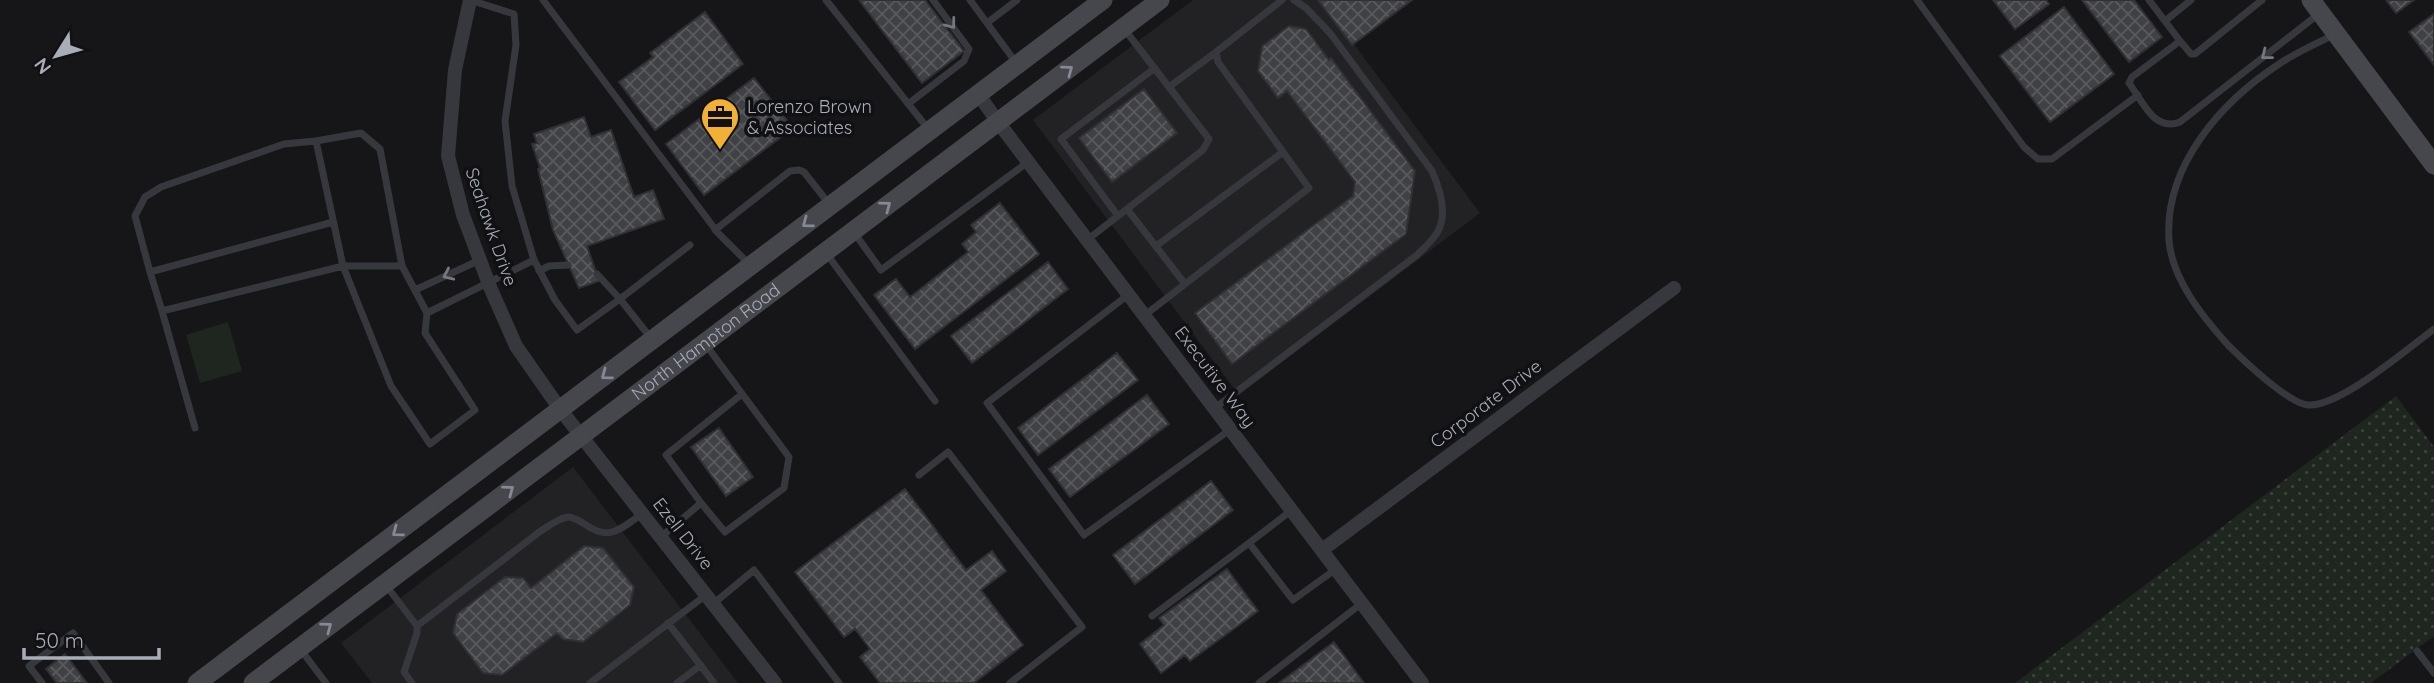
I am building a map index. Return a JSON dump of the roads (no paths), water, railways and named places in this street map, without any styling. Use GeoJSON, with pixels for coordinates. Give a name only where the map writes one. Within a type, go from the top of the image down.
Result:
{"type":"FeatureCollection","features":[{"type":"Feature","properties":{"kind":"main road","name":"North Hampton Road"},"geometry":{"type":"LineString","coordinates":[[197,683],[1103,0]]}},
{"type":"Feature","properties":{"kind":"main road","name":"North Hampton Road"},"geometry":{"type":"LineString","coordinates":[[253,683],[1160,0]]}},
{"type":"Feature","properties":{"kind":"main road"},"geometry":{"type":"LineString","coordinates":[[2316,6],[2434,165]]}},
{"type":"Feature","properties":{"kind":"main road"},"geometry":{"type":"LineString","coordinates":[[364,557],[385,583]]}},
{"type":"Feature","properties":{"kind":"street","name":"Seahawk Drive"},"geometry":{"type":"LineString","coordinates":[[470,0],[455,70],[447,156],[463,215],[488,283],[516,346],[560,409]]}},
{"type":"Feature","properties":{"kind":"street","name":"Executive Way"},"geometry":{"type":"LineString","coordinates":[[978,94],[1422,683]]}},
{"type":"Feature","properties":{"kind":"street","name":"Corporate Drive"},"geometry":{"type":"LineString","coordinates":[[1322,550],[1674,288]]}},
{"type":"Feature","properties":{"kind":"street","name":"Ezell Drive"},"geometry":{"type":"LineString","coordinates":[[560,409],[773,682]]}},
{"type":"Feature","properties":{"kind":"lane"},"geometry":{"type":"LineString","coordinates":[[470,0],[514,14],[516,45],[505,121],[512,186],[534,260],[555,300],[577,330],[690,245]]}},
{"type":"Feature","properties":{"kind":"lane"},"geometry":{"type":"LineString","coordinates":[[543,0],[715,230],[750,266]]}},
{"type":"Feature","properties":{"kind":"lane"},"geometry":{"type":"LineString","coordinates":[[825,0],[929,131]]}},
{"type":"Feature","properties":{"kind":"lane"},"geometry":{"type":"LineString","coordinates":[[908,104],[964,61],[969,48],[933,0]]}},
{"type":"Feature","properties":{"kind":"lane"},"geometry":{"type":"LineString","coordinates":[[970,0],[1017,64]]}},
{"type":"Feature","properties":{"kind":"lane"},"geometry":{"type":"LineString","coordinates":[[987,23],[1017,0]]}},
{"type":"Feature","properties":{"kind":"lane"},"geometry":{"type":"LineString","coordinates":[[1169,87],[1282,0]]}},
{"type":"Feature","properties":{"kind":"lane"},"geometry":{"type":"LineString","coordinates":[[1214,408],[1418,255],[1438,232],[1442,218],[1439,188],[1432,171],[1330,33],[1307,8],[1294,0]]}},
{"type":"Feature","properties":{"kind":"lane"},"geometry":{"type":"LineString","coordinates":[[1917,0],[2024,147],[2038,159],[2052,159],[2138,95]]}},
{"type":"Feature","properties":{"kind":"lane"},"geometry":{"type":"LineString","coordinates":[[2149,0],[2190,54],[2195,54],[2262,0]]}},
{"type":"Feature","properties":{"kind":"lane"},"geometry":{"type":"LineString","coordinates":[[2165,20],[2191,0]]}},
{"type":"Feature","properties":{"kind":"lane"},"geometry":{"type":"LineString","coordinates":[[2180,41],[2132,77],[2130,83],[2158,122],[2170,126],[2180,122],[2316,6]]}},
{"type":"Feature","properties":{"kind":"lane"},"geometry":{"type":"LineString","coordinates":[[1087,240],[1203,150],[1209,139],[1124,27]]}},
{"type":"Feature","properties":{"kind":"lane"},"geometry":{"type":"LineString","coordinates":[[2336,34],[2279,64],[2242,93],[2206,127],[2184,166],[2174,198],[2169,241],[2173,260],[2186,290],[2210,326],[2239,356],[2277,388],[2306,405],[2323,403],[2341,396],[2434,329]]}},
{"type":"Feature","properties":{"kind":"lane"},"geometry":{"type":"LineString","coordinates":[[1145,315],[1309,188],[1218,62],[1216,52]]}},
{"type":"Feature","properties":{"kind":"lane"},"geometry":{"type":"LineString","coordinates":[[1118,215],[1061,139],[1155,68]]}},
{"type":"Feature","properties":{"kind":"lane"},"geometry":{"type":"LineString","coordinates":[[195,428],[135,216],[145,197],[161,187],[284,144],[361,133],[380,149],[402,267],[427,313],[425,333],[475,410],[430,444],[391,386],[343,266],[316,141]]}},
{"type":"Feature","properties":{"kind":"lane"},"geometry":{"type":"LineString","coordinates":[[1156,246],[1283,152]]}},
{"type":"Feature","properties":{"kind":"lane"},"geometry":{"type":"LineString","coordinates":[[853,231],[881,270],[1028,162]]}},
{"type":"Feature","properties":{"kind":"lane"},"geometry":{"type":"LineString","coordinates":[[715,230],[790,171],[804,172],[830,206]]}},
{"type":"Feature","properties":{"kind":"lane"},"geometry":{"type":"LineString","coordinates":[[1128,209],[1185,284]]}},
{"type":"Feature","properties":{"kind":"lane"},"geometry":{"type":"LineString","coordinates":[[150,272],[334,222]]}},
{"type":"Feature","properties":{"kind":"lane"},"geometry":{"type":"LineString","coordinates":[[825,252],[935,401]]}},
{"type":"Feature","properties":{"kind":"lane"},"geometry":{"type":"LineString","coordinates":[[415,290],[480,260]]}},
{"type":"Feature","properties":{"kind":"lane"},"geometry":{"type":"LineString","coordinates":[[427,313],[534,260]]}},
{"type":"Feature","properties":{"kind":"lane"},"geometry":{"type":"LineString","coordinates":[[539,271],[549,266],[568,265]]}},
{"type":"Feature","properties":{"kind":"lane"},"geometry":{"type":"LineString","coordinates":[[162,311],[343,266],[402,267]]}},
{"type":"Feature","properties":{"kind":"lane"},"geometry":{"type":"LineString","coordinates":[[597,274],[652,340]]}},
{"type":"Feature","properties":{"kind":"lane"},"geometry":{"type":"LineString","coordinates":[[1129,295],[987,403],[1084,535],[1231,429]]}},
{"type":"Feature","properties":{"kind":"lane"},"geometry":{"type":"LineString","coordinates":[[704,343],[789,457],[783,488],[725,533],[666,454],[742,394]]}},
{"type":"Feature","properties":{"kind":"lane"},"geometry":{"type":"LineString","coordinates":[[919,475],[948,452],[1082,627],[1010,683]]}},
{"type":"Feature","properties":{"kind":"lane"},"geometry":{"type":"LineString","coordinates":[[661,537],[701,503]]}},
{"type":"Feature","properties":{"kind":"lane"},"geometry":{"type":"LineString","coordinates":[[1152,616],[1292,510]]}},
{"type":"Feature","properties":{"kind":"lane"},"geometry":{"type":"LineString","coordinates":[[417,626],[538,533],[558,521],[568,517],[577,519],[604,535],[614,533],[643,513]]}},
{"type":"Feature","properties":{"kind":"lane"},"geometry":{"type":"LineString","coordinates":[[1249,543],[1293,600],[1336,569]]}},
{"type":"Feature","properties":{"kind":"lane"},"geometry":{"type":"LineString","coordinates":[[590,683],[668,623],[754,570],[839,683]]}},
{"type":"Feature","properties":{"kind":"lane"},"geometry":{"type":"LineString","coordinates":[[385,583],[417,626],[404,672],[412,683]]}},
{"type":"Feature","properties":{"kind":"lane"},"geometry":{"type":"LineString","coordinates":[[1259,683],[1362,603]]}},
{"type":"Feature","properties":{"kind":"lane"},"geometry":{"type":"LineString","coordinates":[[668,623],[715,683]]}},
{"type":"Feature","properties":{"kind":"lane"},"geometry":{"type":"LineString","coordinates":[[42,683],[29,666],[73,633],[109,683]]}},
{"type":"Feature","properties":{"kind":"lane"},"geometry":{"type":"LineString","coordinates":[[300,648],[326,683]]}},
{"type":"Feature","properties":{"kind":"lane"},"geometry":{"type":"LineString","coordinates":[[2417,650],[2434,673]]}},
{"type":"Feature","properties":{"kind":"lane"},"geometry":{"type":"LineString","coordinates":[[677,683],[701,665]]}},
{"type":"Feature","properties":{"kind":"place","name":"Lorenzo Brown & Associates"},"geometry":{"type":"Point","coordinates":[720,151]}}]}
